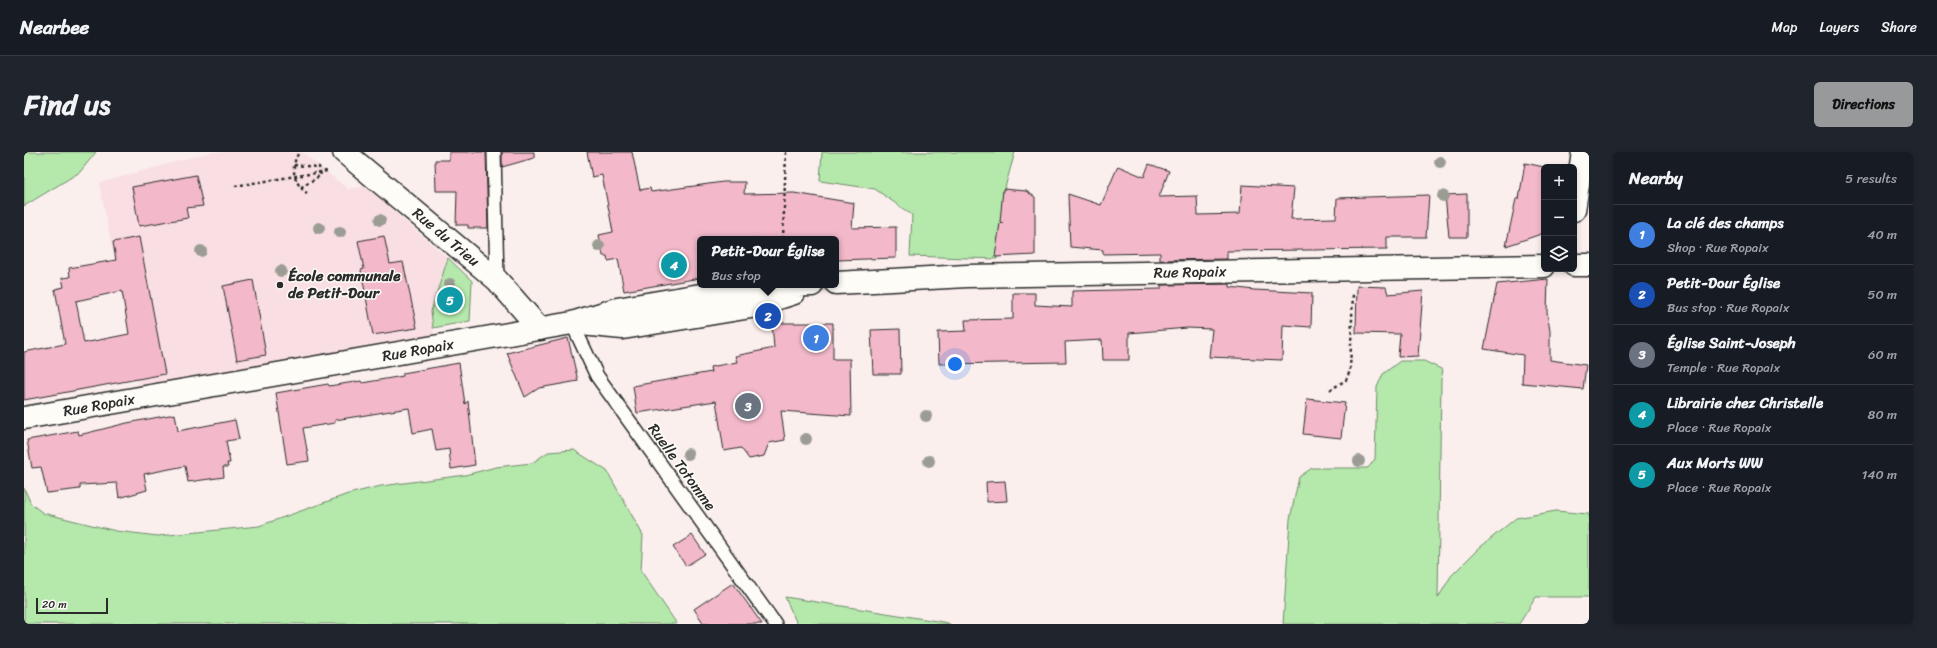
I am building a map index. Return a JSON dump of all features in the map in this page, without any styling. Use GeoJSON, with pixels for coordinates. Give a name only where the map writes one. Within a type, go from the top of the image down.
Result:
{"type":"FeatureCollection","features":[{"type":"Feature","properties":{"kind":"street","name":"Rue du Trieu"},"geometry":{"type":"LineString","coordinates":[[344,152],[497,280],[540,329]]}},
{"type":"Feature","properties":{"kind":"street"},"geometry":{"type":"LineString","coordinates":[[1576,200],[1583,152]]}},
{"type":"Feature","properties":{"kind":"street"},"geometry":{"type":"LineString","coordinates":[[1577,265],[1589,265]]}},
{"type":"Feature","properties":{"kind":"street","name":"Rue Ropaix"},"geometry":{"type":"LineString","coordinates":[[839,283],[959,277],[1541,266]]}},
{"type":"Feature","properties":{"kind":"street","name":"Rue Ropaix"},"geometry":{"type":"LineString","coordinates":[[24,418],[540,329],[572,323],[617,310],[742,288]]}},
{"type":"Feature","properties":{"kind":"lane"},"geometry":{"type":"LineString","coordinates":[[494,152],[497,280]]}},
{"type":"Feature","properties":{"kind":"lane","name":"Ruelle Totomme"},"geometry":{"type":"LineString","coordinates":[[572,323],[597,376],[775,624]]}},
{"type":"Feature","properties":{"kind":"path"},"geometry":{"type":"LineString","coordinates":[[783,236],[786,152]]}},
{"type":"Feature","properties":{"kind":"path"},"geometry":{"type":"LineString","coordinates":[[298,154],[294,165],[295,176],[300,188],[306,194]]}},
{"type":"Feature","properties":{"kind":"path"},"geometry":{"type":"LineString","coordinates":[[294,165],[319,167],[321,175],[300,188]]}},
{"type":"Feature","properties":{"kind":"path"},"geometry":{"type":"LineString","coordinates":[[235,186],[327,170]]}},
{"type":"Feature","properties":{"kind":"path"},"geometry":{"type":"LineString","coordinates":[[1330,390],[1346,380],[1350,371],[1354,269]]}},
{"type":"Feature","properties":{"kind":"shaded area","name":"École communale de Petit-Dour"},"geometry":{"type":"Polygon","coordinates":[[[210,152],[302,152],[348,189],[365,186],[448,258],[431,311],[435,339],[140,390],[99,183],[210,152]]]}},
{"type":"Feature","properties":{"kind":"green space"},"geometry":{"type":"Polygon","coordinates":[[[24,152],[96,152],[80,172],[24,206],[24,152]]]}},
{"type":"Feature","properties":{"kind":"green space"},"geometry":{"type":"Polygon","coordinates":[[[822,152],[1015,152],[1004,191],[997,259],[910,256],[912,215],[875,189],[820,181],[822,152]]]}},
{"type":"Feature","properties":{"kind":"green space"},"geometry":{"type":"Polygon","coordinates":[[[448,258],[472,281],[470,321],[433,328],[431,311],[448,258]]]}},
{"type":"Feature","properties":{"kind":"green space"},"geometry":{"type":"Polygon","coordinates":[[[1400,361],[1424,361],[1443,370],[1441,380],[1438,598],[1451,576],[1478,549],[1516,518],[1556,511],[1589,514],[1589,597],[1536,597],[1519,624],[1283,624],[1290,519],[1299,477],[1312,468],[1368,468],[1375,459],[1377,387],[1383,374],[1400,361]]]}},
{"type":"Feature","properties":{"kind":"green space"},"geometry":{"type":"Polygon","coordinates":[[[574,450],[607,471],[643,535],[641,571],[677,624],[24,624],[24,488],[31,504],[43,513],[116,531],[158,536],[259,526],[348,494],[381,486],[465,475],[496,467],[532,463],[548,452],[574,450]]]}},
{"type":"Feature","properties":{"kind":"green space"},"geometry":{"type":"Polygon","coordinates":[[[785,597],[943,622],[950,624],[797,624],[785,597]]]}},
{"type":"Feature","properties":{"kind":"building"},"geometry":{"type":"Polygon","coordinates":[[[449,152],[486,152],[488,228],[468,228],[468,225],[456,225],[457,191],[436,191],[435,160],[449,160],[449,152]]]}},
{"type":"Feature","properties":{"kind":"building"},"geometry":{"type":"Polygon","coordinates":[[[502,152],[534,152],[534,158],[502,167],[502,152]]]}},
{"type":"Feature","properties":{"kind":"building"},"geometry":{"type":"Polygon","coordinates":[[[587,152],[632,152],[640,190],[650,188],[651,192],[723,182],[745,182],[744,194],[794,193],[854,203],[852,228],[896,227],[896,258],[839,260],[839,236],[697,236],[697,279],[624,291],[618,259],[608,261],[607,256],[603,256],[599,235],[613,232],[602,175],[592,177],[587,152]]]}},
{"type":"Feature","properties":{"kind":"building"},"geometry":{"type":"Polygon","coordinates":[[[1525,163],[1541,166],[1541,234],[1506,246],[1516,199],[1519,199],[1525,163]]]}},
{"type":"Feature","properties":{"kind":"building"},"geometry":{"type":"Polygon","coordinates":[[[1149,164],[1169,171],[1159,197],[1197,196],[1198,215],[1240,214],[1242,185],[1294,188],[1291,219],[1336,218],[1337,198],[1429,195],[1426,237],[1387,237],[1387,249],[1227,251],[1227,259],[1160,260],[1160,253],[1103,254],[1103,250],[1070,247],[1068,194],[1101,205],[1118,166],[1144,177],[1149,164]]]}},
{"type":"Feature","properties":{"kind":"building"},"geometry":{"type":"Polygon","coordinates":[[[196,175],[203,206],[186,208],[188,218],[139,226],[132,187],[196,175]]]}},
{"type":"Feature","properties":{"kind":"building"},"geometry":{"type":"Polygon","coordinates":[[[1003,189],[1026,191],[1035,197],[1035,255],[995,257],[1000,223],[1003,223],[1000,222],[1003,189]]]}},
{"type":"Feature","properties":{"kind":"building"},"geometry":{"type":"Polygon","coordinates":[[[1467,194],[1467,237],[1449,237],[1445,195],[1467,194]]]}},
{"type":"Feature","properties":{"kind":"building"},"geometry":{"type":"Polygon","coordinates":[[[384,236],[390,264],[403,262],[417,328],[373,335],[361,270],[364,269],[358,241],[384,236]]]}},
{"type":"Feature","properties":{"kind":"building"},"geometry":{"type":"Polygon","coordinates":[[[139,237],[165,374],[24,400],[24,352],[65,344],[55,289],[64,287],[62,278],[70,277],[69,268],[116,260],[113,242],[139,237]],[[122,291],[76,301],[84,343],[129,334],[122,291]]]}},
{"type":"Feature","properties":{"kind":"building"},"geometry":{"type":"Polygon","coordinates":[[[1548,279],[1547,312],[1550,331],[1550,360],[1586,365],[1583,389],[1522,383],[1523,355],[1484,349],[1497,284],[1548,279]]]}},
{"type":"Feature","properties":{"kind":"building"},"geometry":{"type":"Polygon","coordinates":[[[253,280],[266,355],[237,360],[223,286],[253,280]]]}},
{"type":"Feature","properties":{"kind":"building"},"geometry":{"type":"Polygon","coordinates":[[[1230,284],[1230,287],[1254,290],[1312,293],[1311,327],[1283,325],[1282,360],[1209,357],[1212,329],[1187,328],[1129,333],[1129,360],[1103,360],[1102,340],[1065,342],[1066,362],[939,364],[938,332],[966,331],[965,320],[1013,319],[1013,293],[1035,293],[1035,305],[1072,307],[1072,291],[1161,289],[1161,285],[1230,284]]]}},
{"type":"Feature","properties":{"kind":"building"},"geometry":{"type":"Polygon","coordinates":[[[1357,286],[1386,287],[1388,294],[1423,291],[1418,356],[1398,357],[1400,334],[1356,333],[1357,286]]]}},
{"type":"Feature","properties":{"kind":"building"},"geometry":{"type":"Polygon","coordinates":[[[772,323],[833,323],[833,359],[850,359],[851,416],[781,411],[785,440],[769,443],[764,456],[749,459],[741,448],[724,451],[716,401],[637,413],[633,386],[711,372],[710,367],[737,362],[735,356],[774,348],[772,323]]]}},
{"type":"Feature","properties":{"kind":"building"},"geometry":{"type":"Polygon","coordinates":[[[900,329],[901,374],[873,374],[871,330],[900,329]]]}},
{"type":"Feature","properties":{"kind":"building"},"geometry":{"type":"Polygon","coordinates":[[[568,338],[578,381],[539,388],[525,397],[507,353],[568,338]]]}},
{"type":"Feature","properties":{"kind":"building"},"geometry":{"type":"Polygon","coordinates":[[[459,363],[465,404],[468,401],[475,465],[451,469],[449,449],[436,451],[432,429],[413,433],[409,408],[335,420],[335,423],[303,428],[309,461],[287,464],[276,393],[328,384],[329,386],[361,381],[362,383],[403,376],[403,373],[459,363]]]}},
{"type":"Feature","properties":{"kind":"building"},"geometry":{"type":"Polygon","coordinates":[[[1307,399],[1345,403],[1341,438],[1303,434],[1307,399]]]}},
{"type":"Feature","properties":{"kind":"building"},"geometry":{"type":"Polygon","coordinates":[[[175,414],[178,431],[235,420],[239,439],[226,441],[230,463],[227,463],[228,467],[223,467],[224,477],[188,482],[185,466],[144,474],[147,490],[119,498],[117,483],[80,485],[80,489],[47,493],[41,467],[32,468],[27,440],[78,431],[79,435],[127,423],[175,414]]]}},
{"type":"Feature","properties":{"kind":"building"},"geometry":{"type":"Polygon","coordinates":[[[1005,481],[1007,501],[987,502],[986,482],[1005,481]]]}},
{"type":"Feature","properties":{"kind":"building"},"geometry":{"type":"Polygon","coordinates":[[[692,535],[705,554],[686,566],[673,547],[692,535]]]}},
{"type":"Feature","properties":{"kind":"building"},"geometry":{"type":"Polygon","coordinates":[[[733,583],[762,624],[704,624],[694,609],[733,583]]]}},
{"type":"Feature","properties":{"kind":"place","name":"Librairie chez Christelle"},"geometry":{"type":"Point","coordinates":[674,265]}},
{"type":"Feature","properties":{"kind":"place","name":"École communale de Petit-Dour"},"geometry":{"type":"Point","coordinates":[280,285]}},
{"type":"Feature","properties":{"kind":"place","name":"Aux Morts WW"},"geometry":{"type":"Point","coordinates":[450,300]}},
{"type":"Feature","properties":{"kind":"place","name":"Petit-Dour Église"},"geometry":{"type":"Point","coordinates":[768,316]}},
{"type":"Feature","properties":{"kind":"place","name":"La clé des champs"},"geometry":{"type":"Point","coordinates":[816,338]}},
{"type":"Feature","properties":{"kind":"place","name":"Église Saint-Joseph"},"geometry":{"type":"Point","coordinates":[748,406]}}]}
